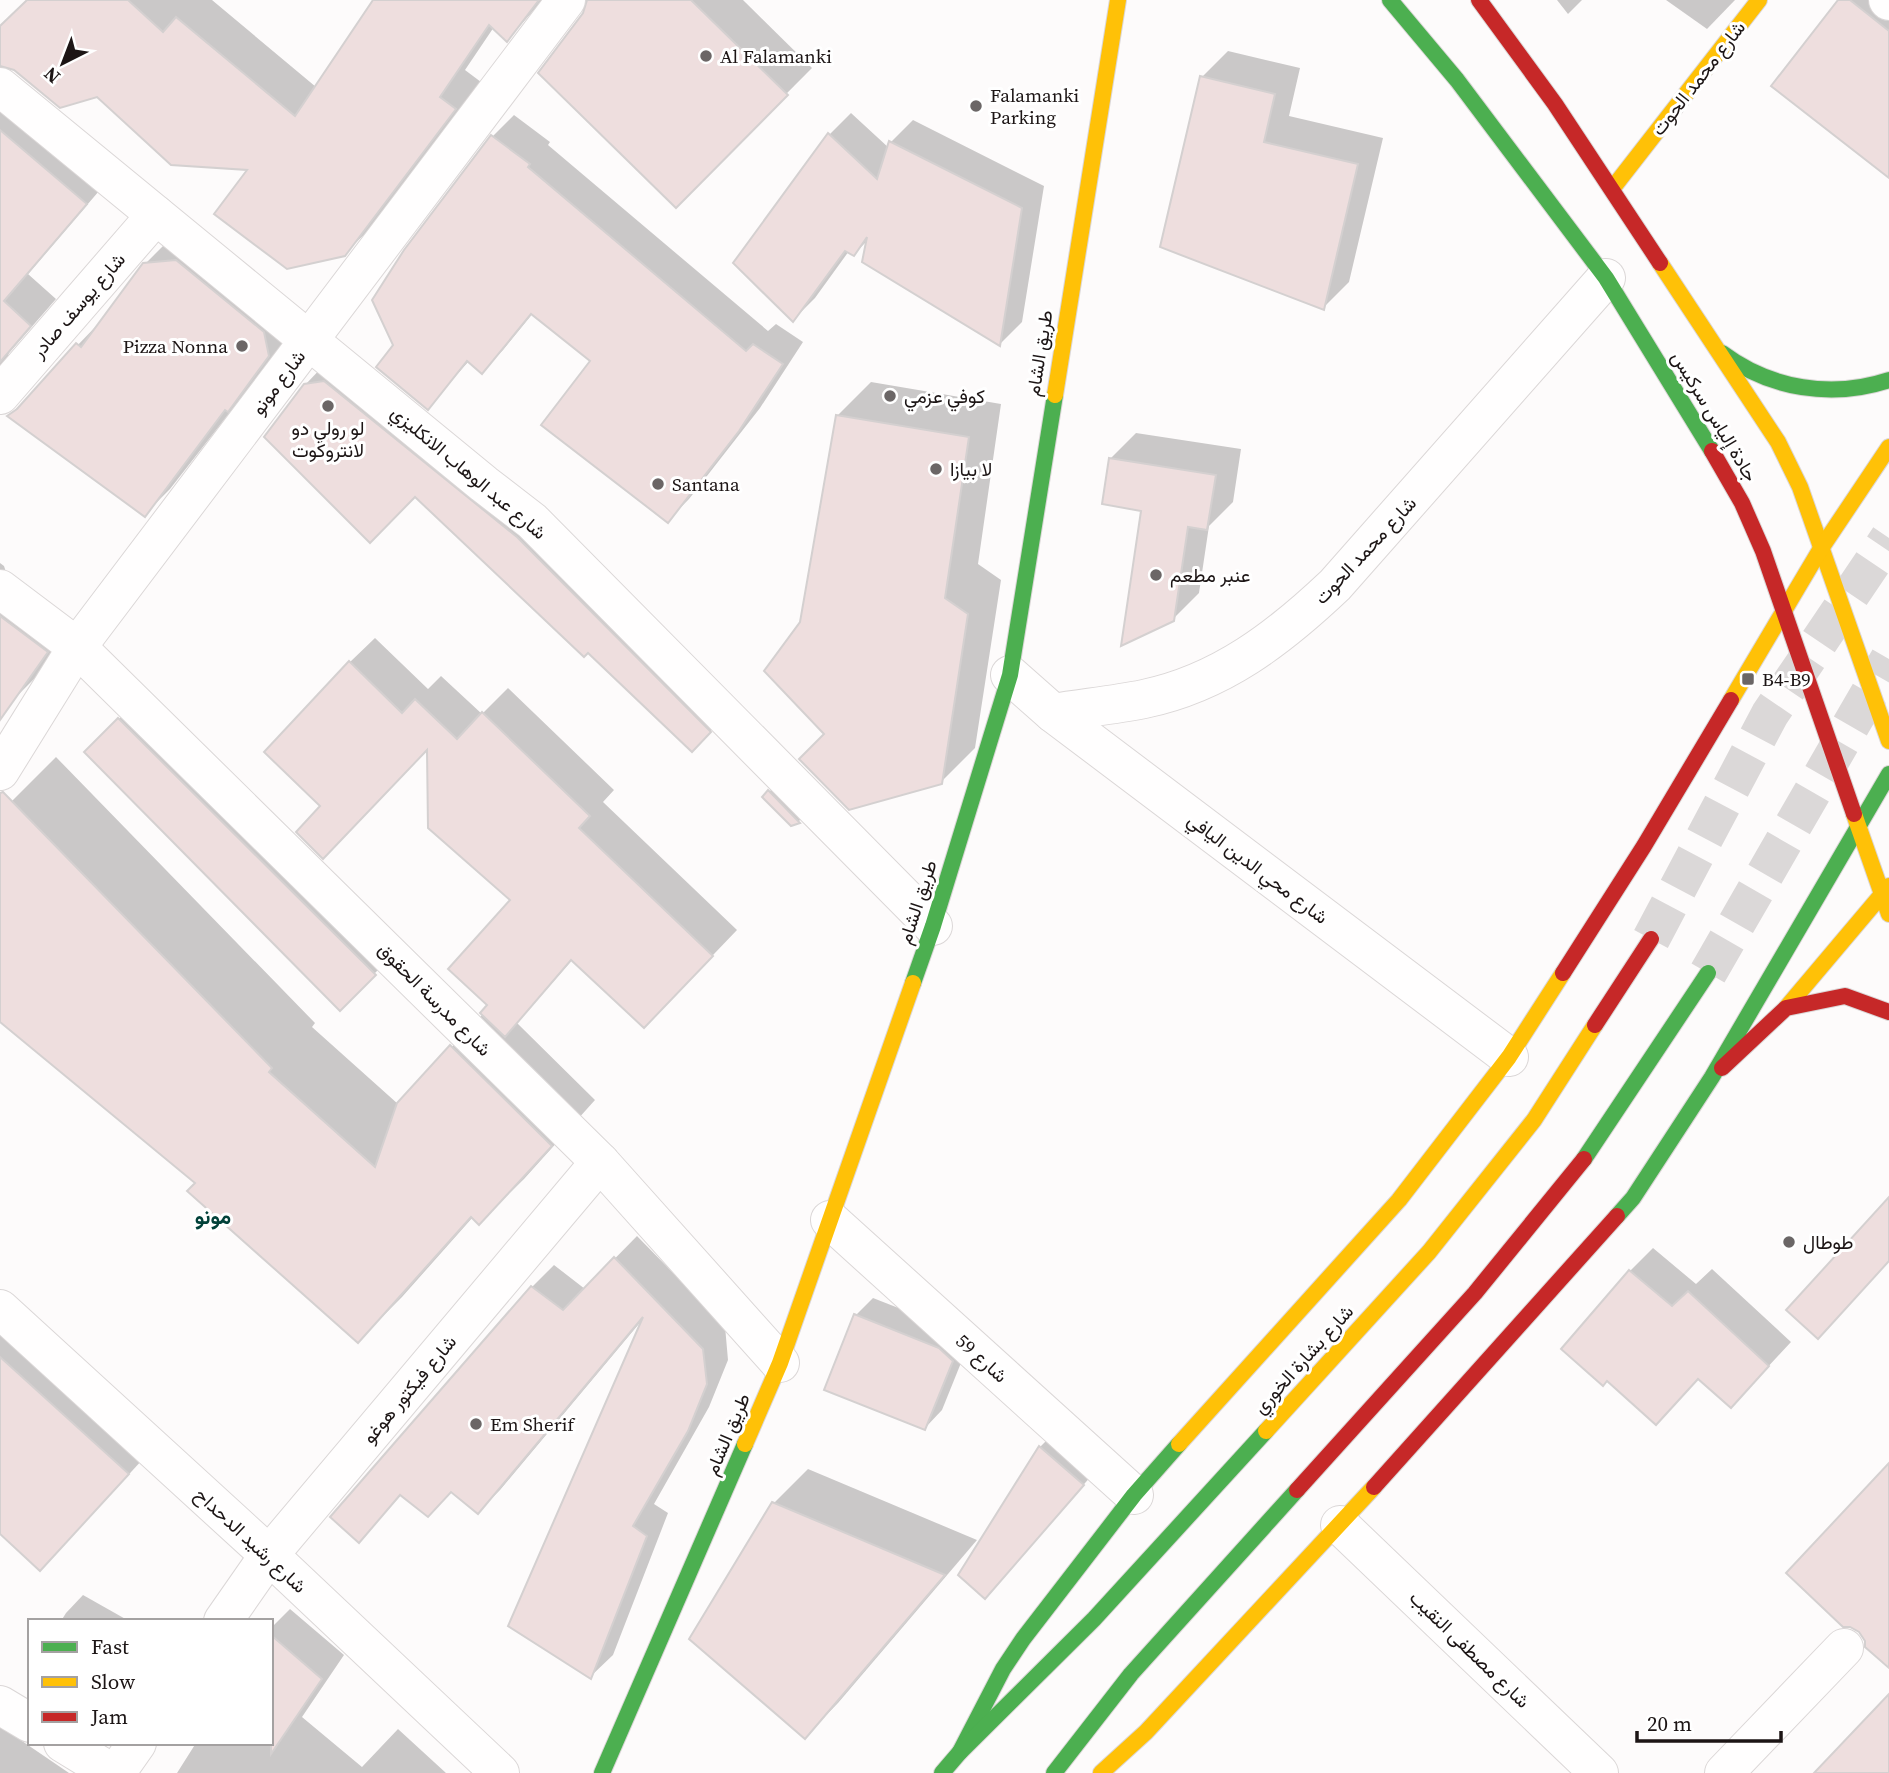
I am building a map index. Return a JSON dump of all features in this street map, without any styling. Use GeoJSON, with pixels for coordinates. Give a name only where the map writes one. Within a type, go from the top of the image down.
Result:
{"type":"FeatureCollection","features":[{"type":"Feature","properties":{"kind":"main road","name":"طريق الشام"},"geometry":{"type":"LineString","coordinates":[[602,1773],[780,1363],[933,926],[1010,676],[1118,0]]}},
{"type":"Feature","properties":{"kind":"main road","name":"جادة إلياس سركيس"},"geometry":{"type":"LineString","coordinates":[[1390,0],[1457,80],[1606,278],[1742,503],[1763,551],[1858,824],[1886,890],[1889,914]]}},
{"type":"Feature","properties":{"kind":"main road","name":"جادة إلياس سركيس"},"geometry":{"type":"LineString","coordinates":[[1479,0],[1555,104],[1784,453],[1800,488],[1889,741]]}},
{"type":"Feature","properties":{"kind":"main road","name":"شارع محمد الحوت"},"geometry":{"type":"LineString","coordinates":[[1612,189],[1759,0]]}},
{"type":"Feature","properties":{"kind":"main road"},"geometry":{"type":"LineString","coordinates":[[1714,347],[1745,369],[1790,386],[1837,390],[1889,380]]}},
{"type":"Feature","properties":{"kind":"main road"},"geometry":{"type":"LineString","coordinates":[[960,1752],[998,1679],[1023,1639],[1134,1495],[1399,1200],[1509,1057],[1644,846],[1783,610],[1889,447]]}},
{"type":"Feature","properties":{"kind":"main road"},"geometry":{"type":"LineString","coordinates":[[1101,1773],[1146,1732],[1340,1525],[1633,1198],[1712,1077],[1889,774]]}},
{"type":"Feature","properties":{"kind":"main road"},"geometry":{"type":"LineString","coordinates":[[1712,1077],[1786,1008],[1886,890]]}},
{"type":"Feature","properties":{"kind":"main road","name":"شارع بشارة الخوري"},"geometry":{"type":"LineString","coordinates":[[942,1773],[1094,1619],[1429,1252],[1534,1119],[1651,939]]}},
{"type":"Feature","properties":{"kind":"main road"},"geometry":{"type":"LineString","coordinates":[[1054,1773],[1131,1674],[1475,1293],[1581,1164],[1708,972]]}},
{"type":"Feature","properties":{"kind":"main road"},"geometry":{"type":"LineString","coordinates":[[1786,1008],[1845,996],[1889,1012]]}},
{"type":"Feature","properties":{"kind":"street","name":"شارع مونو"},"geometry":{"type":"LineString","coordinates":[[0,771],[77,647],[566,0]]}},
{"type":"Feature","properties":{"kind":"street","name":"شارع عبد الوهاب الانكليزي"},"geometry":{"type":"LineString","coordinates":[[0,87],[532,521],[933,926]]}},
{"type":"Feature","properties":{"kind":"street","name":"شارع يوسف صادر"},"geometry":{"type":"LineString","coordinates":[[0,395],[156,215]]}},
{"type":"Feature","properties":{"kind":"street","name":"شارع محمد الحوت"},"geometry":{"type":"LineString","coordinates":[[1053,713],[1145,698],[1184,687],[1225,669],[1260,649],[1295,623],[1335,585],[1606,278]]}},
{"type":"Feature","properties":{"kind":"street"},"geometry":{"type":"LineString","coordinates":[[0,589],[77,647]]}},
{"type":"Feature","properties":{"kind":"street","name":"شارع مدرسة الحقوق"},"geometry":{"type":"LineString","coordinates":[[77,647],[600,1162],[780,1363]]}},
{"type":"Feature","properties":{"kind":"street","name":"شارع محي الدين اليافي"},"geometry":{"type":"LineString","coordinates":[[1010,676],[1053,713],[1509,1057]]}},
{"type":"Feature","properties":{"kind":"street","name":"شارع فيكتور هوغو"},"geometry":{"type":"LineString","coordinates":[[224,1619],[269,1555],[600,1162]]}},
{"type":"Feature","properties":{"kind":"street","name":"شارع 59"},"geometry":{"type":"LineString","coordinates":[[830,1220],[1134,1495]]}},
{"type":"Feature","properties":{"kind":"street","name":"شارع رشيد الدحداح"},"geometry":{"type":"LineString","coordinates":[[0,1309],[269,1555],[500,1773]]}},
{"type":"Feature","properties":{"kind":"street","name":"شارع مصطفى النقيب"},"geometry":{"type":"LineString","coordinates":[[1340,1525],[1600,1773]]}},
{"type":"Feature","properties":{"kind":"street"},"geometry":{"type":"LineString","coordinates":[[1724,1773],[1844,1648]]}},
{"type":"Feature","properties":{"kind":"street"},"geometry":{"type":"LineString","coordinates":[[0,1705],[28,1722]]}},
{"type":"Feature","properties":{"kind":"street"},"geometry":{"type":"LineString","coordinates":[[66,1745],[114,1773],[135,1745]]}},
{"type":"Feature","properties":{"kind":"building"},"geometry":{"type":"Polygon","coordinates":[[[27,0],[128,0],[163,32],[176,17],[295,116],[373,0],[539,0],[507,42],[489,25],[440,97],[456,109],[345,256],[287,269],[214,214],[247,170],[171,165],[97,97],[60,108],[14,70],[0,66],[0,26],[27,0]]]}},
{"type":"Feature","properties":{"kind":"building"},"geometry":{"type":"Polygon","coordinates":[[[587,0],[691,0],[788,95],[676,208],[538,73],[583,13],[587,0]]]}},
{"type":"Feature","properties":{"kind":"building"},"geometry":{"type":"Polygon","coordinates":[[[1838,0],[1850,0],[1889,31],[1889,178],[1771,86],[1838,0]]]}},
{"type":"Feature","properties":{"kind":"building"},"geometry":{"type":"Polygon","coordinates":[[[1200,76],[1275,94],[1264,142],[1358,164],[1324,310],[1160,247],[1200,76]]]}},
{"type":"Feature","properties":{"kind":"building"},"geometry":{"type":"Polygon","coordinates":[[[0,130],[87,204],[4,301],[31,326],[0,362],[0,130]]]}},
{"type":"Feature","properties":{"kind":"building"},"geometry":{"type":"Polygon","coordinates":[[[828,133],[877,179],[889,141],[1022,208],[1000,346],[862,262],[867,237],[854,256],[845,251],[793,322],[733,263],[828,133]]]}},
{"type":"Feature","properties":{"kind":"building"},"geometry":{"type":"Polygon","coordinates":[[[491,135],[530,164],[528,167],[746,351],[753,344],[783,364],[739,431],[668,523],[541,425],[590,361],[531,314],[482,374],[467,361],[428,410],[376,367],[393,345],[372,300],[404,250],[491,135]]]}},
{"type":"Feature","properties":{"kind":"building"},"geometry":{"type":"Polygon","coordinates":[[[176,260],[264,332],[269,356],[145,517],[7,416],[17,409],[76,343],[81,347],[143,263],[176,260]]]}},
{"type":"Feature","properties":{"kind":"building"},"geometry":{"type":"Polygon","coordinates":[[[324,381],[517,537],[711,732],[692,752],[588,653],[584,657],[415,497],[370,543],[264,437],[304,384],[324,381]]]}},
{"type":"Feature","properties":{"kind":"building"},"geometry":{"type":"Polygon","coordinates":[[[836,415],[969,437],[945,598],[968,614],[942,784],[849,810],[799,759],[824,734],[764,671],[800,622],[836,415]]]}},
{"type":"Feature","properties":{"kind":"building","name":"عنبر مطعم"},"geometry":{"type":"Polygon","coordinates":[[[1109,458],[1216,475],[1207,530],[1188,527],[1174,621],[1121,646],[1141,511],[1102,504],[1109,458]]]}},
{"type":"Feature","properties":{"kind":"building"},"geometry":{"type":"Polygon","coordinates":[[[0,616],[48,652],[0,720],[0,616]]]}},
{"type":"Feature","properties":{"kind":"building"},"geometry":{"type":"Polygon","coordinates":[[[349,661],[402,713],[415,699],[457,739],[482,712],[590,816],[579,828],[713,956],[644,1028],[571,960],[505,1037],[480,1013],[487,1005],[448,969],[510,900],[428,828],[427,750],[323,859],[296,832],[320,806],[264,752],[349,661]]]}},
{"type":"Feature","properties":{"kind":"building"},"geometry":{"type":"Polygon","coordinates":[[[118,718],[376,975],[340,1011],[84,752],[118,718]]]}},
{"type":"Feature","properties":{"kind":"building"},"geometry":{"type":"Polygon","coordinates":[[[768,790],[800,823],[791,826],[762,797],[768,790]]]}},
{"type":"Feature","properties":{"kind":"building"},"geometry":{"type":"Polygon","coordinates":[[[3,792],[272,1068],[269,1072],[375,1167],[397,1103],[450,1045],[552,1146],[479,1225],[471,1217],[358,1343],[187,1191],[195,1183],[0,1022],[0,793],[3,792]]]}},
{"type":"Feature","properties":{"kind":"building"},"geometry":{"type":"Polygon","coordinates":[[[1889,1197],[1889,1261],[1818,1339],[1786,1310],[1889,1197]]]}},
{"type":"Feature","properties":{"kind":"building"},"geometry":{"type":"Polygon","coordinates":[[[614,1257],[703,1349],[707,1384],[688,1431],[633,1526],[647,1536],[591,1679],[508,1626],[643,1317],[478,1514],[451,1492],[428,1517],[400,1495],[359,1543],[330,1517],[531,1286],[563,1310],[614,1257]]]}},
{"type":"Feature","properties":{"kind":"building"},"geometry":{"type":"Polygon","coordinates":[[[1629,1270],[1672,1306],[1688,1291],[1769,1366],[1731,1408],[1698,1379],[1656,1425],[1607,1381],[1603,1386],[1561,1349],[1629,1270]]]}},
{"type":"Feature","properties":{"kind":"building"},"geometry":{"type":"Polygon","coordinates":[[[854,1314],[939,1348],[953,1361],[925,1430],[824,1390],[854,1314]]]}},
{"type":"Feature","properties":{"kind":"building"},"geometry":{"type":"Polygon","coordinates":[[[0,1357],[129,1474],[40,1571],[0,1534],[0,1357]]]}},
{"type":"Feature","properties":{"kind":"building"},"geometry":{"type":"Polygon","coordinates":[[[1039,1446],[1084,1485],[985,1599],[958,1575],[1039,1446]]]}},
{"type":"Feature","properties":{"kind":"building"},"geometry":{"type":"Polygon","coordinates":[[[1889,1463],[1889,1668],[1865,1647],[1865,1641],[1859,1632],[1843,1627],[1786,1573],[1889,1463]]]}},
{"type":"Feature","properties":{"kind":"building"},"geometry":{"type":"Polygon","coordinates":[[[772,1502],[945,1575],[805,1739],[689,1639],[772,1502]]]}},
{"type":"Feature","properties":{"kind":"building"},"geometry":{"type":"Polygon","coordinates":[[[273,1637],[322,1679],[271,1754],[273,1745],[273,1637]]]}},
{"type":"Feature","properties":{"kind":"building"},"geometry":{"type":"Polygon","coordinates":[[[1889,1694],[1889,1773],[1814,1773],[1889,1694]]]}},
{"type":"Feature","properties":{"kind":"tunnel"},"geometry":{"type":"LineString","coordinates":[[1651,939],[1770,714],[1889,538]]}},
{"type":"Feature","properties":{"kind":"tunnel"},"geometry":{"type":"LineString","coordinates":[[1708,973],[1889,659]]}},
{"type":"Feature","properties":{"kind":"traffic: fast"},"geometry":{"type":"LineString","coordinates":[[1390,0],[1457,80],[1606,278],[1712,451]]}},
{"type":"Feature","properties":{"kind":"traffic: fast"},"geometry":{"type":"LineString","coordinates":[[1722,353],[1760,375],[1802,387],[1846,389],[1889,380]]}},
{"type":"Feature","properties":{"kind":"traffic: fast"},"geometry":{"type":"LineString","coordinates":[[913,983],[1010,675],[1055,395]]}},
{"type":"Feature","properties":{"kind":"traffic: fast"},"geometry":{"type":"LineString","coordinates":[[1617,1216],[1633,1198],[1712,1077],[1889,774]]}},
{"type":"Feature","properties":{"kind":"traffic: fast"},"geometry":{"type":"LineString","coordinates":[[1584,1159],[1708,973]]}},
{"type":"Feature","properties":{"kind":"traffic: fast"},"geometry":{"type":"LineString","coordinates":[[942,1773],[1094,1619],[1266,1431]]}},
{"type":"Feature","properties":{"kind":"traffic: fast"},"geometry":{"type":"LineString","coordinates":[[602,1773],[745,1444]]}},
{"type":"Feature","properties":{"kind":"traffic: fast"},"geometry":{"type":"LineString","coordinates":[[960,1752],[1003,1669],[1023,1639],[1134,1495],[1179,1444]]}},
{"type":"Feature","properties":{"kind":"traffic: fast"},"geometry":{"type":"LineString","coordinates":[[1054,1773],[1131,1674],[1297,1490]]}},
{"type":"Feature","properties":{"kind":"traffic: slow"},"geometry":{"type":"LineString","coordinates":[[1055,395],[1118,0]]}},
{"type":"Feature","properties":{"kind":"traffic: slow"},"geometry":{"type":"LineString","coordinates":[[1612,189],[1759,0]]}},
{"type":"Feature","properties":{"kind":"traffic: slow"},"geometry":{"type":"LineString","coordinates":[[1660,263],[1778,442],[1800,487],[1889,741]]}},
{"type":"Feature","properties":{"kind":"traffic: slow"},"geometry":{"type":"LineString","coordinates":[[1731,700],[1820,550],[1889,447]]}},
{"type":"Feature","properties":{"kind":"traffic: slow"},"geometry":{"type":"LineString","coordinates":[[1854,814],[1889,914]]}},
{"type":"Feature","properties":{"kind":"traffic: slow"},"geometry":{"type":"LineString","coordinates":[[1786,1008],[1889,886]]}},
{"type":"Feature","properties":{"kind":"traffic: slow"},"geometry":{"type":"LineString","coordinates":[[1179,1444],[1399,1200],[1509,1057],[1563,973]]}},
{"type":"Feature","properties":{"kind":"traffic: slow"},"geometry":{"type":"LineString","coordinates":[[745,1444],[780,1363],[913,983]]}},
{"type":"Feature","properties":{"kind":"traffic: slow"},"geometry":{"type":"LineString","coordinates":[[1266,1431],[1429,1252],[1534,1120],[1595,1025]]}},
{"type":"Feature","properties":{"kind":"traffic: slow"},"geometry":{"type":"LineString","coordinates":[[1101,1773],[1146,1732],[1374,1487]]}},
{"type":"Feature","properties":{"kind":"traffic: jam"},"geometry":{"type":"LineString","coordinates":[[1479,0],[1555,104],[1660,263]]}},
{"type":"Feature","properties":{"kind":"traffic: jam"},"geometry":{"type":"LineString","coordinates":[[1712,451],[1742,503],[1763,551],[1854,814]]}},
{"type":"Feature","properties":{"kind":"traffic: jam"},"geometry":{"type":"LineString","coordinates":[[1563,973],[1644,846],[1731,700]]}},
{"type":"Feature","properties":{"kind":"traffic: jam"},"geometry":{"type":"LineString","coordinates":[[1595,1025],[1651,939]]}},
{"type":"Feature","properties":{"kind":"traffic: jam"},"geometry":{"type":"LineString","coordinates":[[1722,1068],[1786,1008],[1845,996],[1889,1012]]}},
{"type":"Feature","properties":{"kind":"traffic: jam"},"geometry":{"type":"LineString","coordinates":[[1297,1490],[1475,1293],[1584,1159]]}},
{"type":"Feature","properties":{"kind":"traffic: jam"},"geometry":{"type":"LineString","coordinates":[[1374,1487],[1617,1216]]}},
{"type":"Feature","properties":{"kind":"place","name":"Al Falamanki"},"geometry":{"type":"Point","coordinates":[706,56]}},
{"type":"Feature","properties":{"kind":"place","name":"Falamanki Parking"},"geometry":{"type":"Point","coordinates":[976,106]}},
{"type":"Feature","properties":{"kind":"place","name":"Pizza Nonna"},"geometry":{"type":"Point","coordinates":[242,346]}},
{"type":"Feature","properties":{"kind":"place","name":"كوفي عزمي"},"geometry":{"type":"Point","coordinates":[890,396]}},
{"type":"Feature","properties":{"kind":"place","name":"لو رولي دو لانتروكوت"},"geometry":{"type":"Point","coordinates":[328,406]}},
{"type":"Feature","properties":{"kind":"place","name":"لا بيازا"},"geometry":{"type":"Point","coordinates":[936,469]}},
{"type":"Feature","properties":{"kind":"place","name":"Santana"},"geometry":{"type":"Point","coordinates":[658,484]}},
{"type":"Feature","properties":{"kind":"place","name":"عنبر مطعم"},"geometry":{"type":"Point","coordinates":[1156,575]}},
{"type":"Feature","properties":{"kind":"place","name":"B4-B9"},"geometry":{"type":"Point","coordinates":[1748,679]}},
{"type":"Feature","properties":{"kind":"place","name":"طوطال"},"geometry":{"type":"Point","coordinates":[1789,1242]}},
{"type":"Feature","properties":{"kind":"place","name":"Em Sherif"},"geometry":{"type":"Point","coordinates":[476,1424]}},
{"type":"Feature","properties":{"kind":"district","name":"مونو"},"geometry":{"type":"Point","coordinates":[213,1216]}}]}
